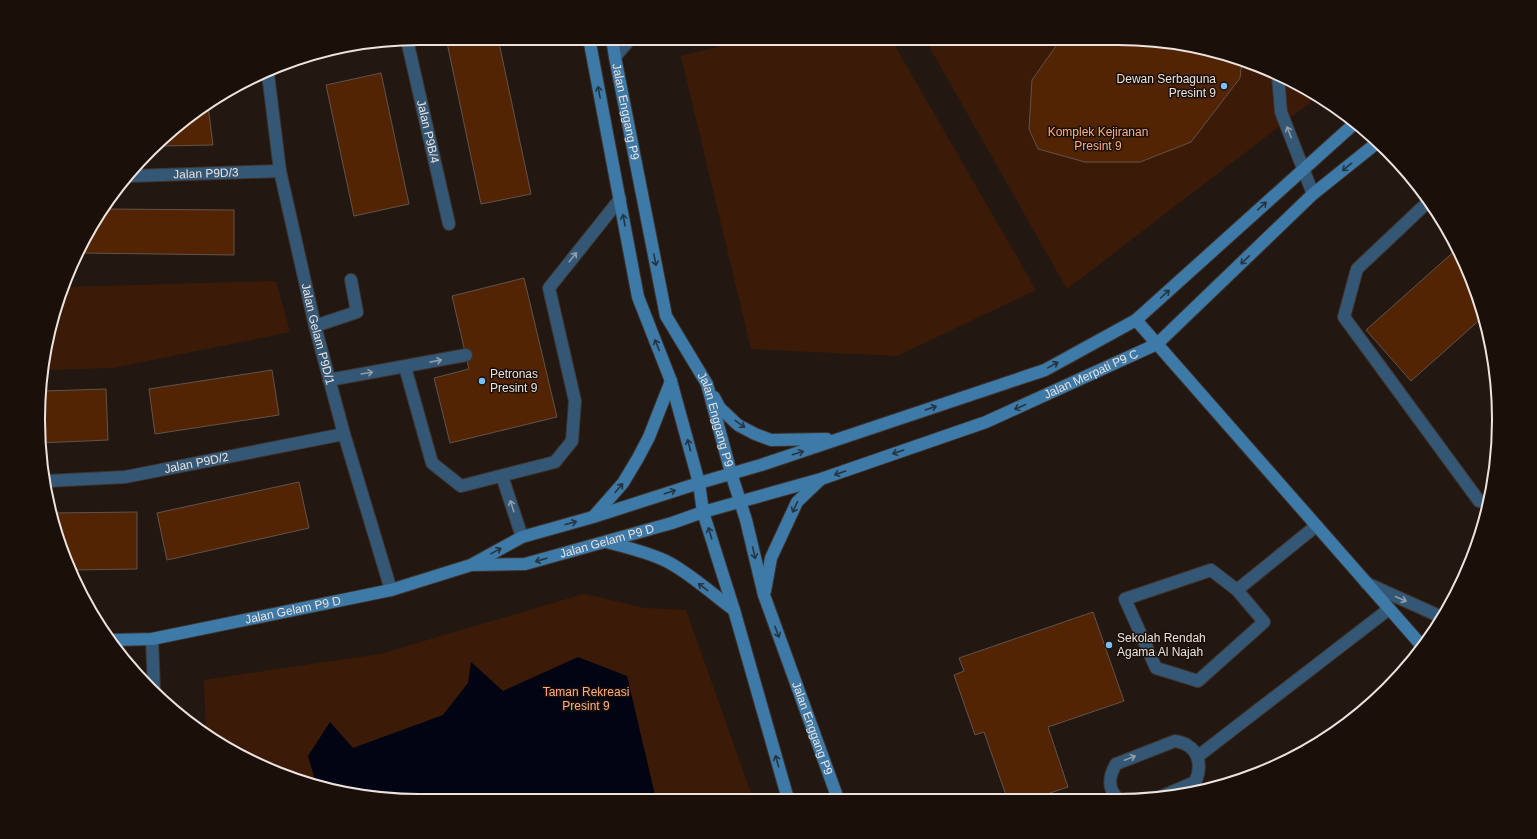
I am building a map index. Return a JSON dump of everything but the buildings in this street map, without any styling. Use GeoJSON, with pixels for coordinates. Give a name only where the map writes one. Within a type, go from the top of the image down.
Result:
{"type":"FeatureCollection","features":[{"type":"Feature","properties":{"kind":"street","name":"Jalan P9B/4"},"geometry":{"type":"LineString","coordinates":[[408,45],[449,224]]}},
{"type":"Feature","properties":{"kind":"street","name":"Jalan Enggang P9"},"geometry":{"type":"LineString","coordinates":[[590,45],[638,297],[671,381],[699,483],[703,512],[734,610],[787,794]]}},
{"type":"Feature","properties":{"kind":"street","name":"Jalan Enggang P9"},"geometry":{"type":"LineString","coordinates":[[613,45],[666,316],[707,384],[741,501],[764,595],[836,794]]}},
{"type":"Feature","properties":{"kind":"street"},"geometry":{"type":"LineString","coordinates":[[615,57],[625,45]]}},
{"type":"Feature","properties":{"kind":"street","name":"Jalan Gelam P9D/1"},"geometry":{"type":"LineString","coordinates":[[268,77],[280,171],[315,326],[344,434],[391,590]]}},
{"type":"Feature","properties":{"kind":"street"},"geometry":{"type":"LineString","coordinates":[[1278,82],[1281,112],[1313,194]]}},
{"type":"Feature","properties":{"kind":"street","name":"Jalan Merpati P9 C"},"geometry":{"type":"LineString","coordinates":[[732,473],[841,439],[1045,370],[1136,320],[1351,127]]}},
{"type":"Feature","properties":{"kind":"street","name":"Jalan Merpati P9 C"},"geometry":{"type":"LineString","coordinates":[[741,501],[821,479],[986,422],[1157,344],[1313,194],[1373,146]]}},
{"type":"Feature","properties":{"kind":"street","name":"Jalan P9D/3"},"geometry":{"type":"LineString","coordinates":[[136,176],[280,171]]}},
{"type":"Feature","properties":{"kind":"street"},"geometry":{"type":"LineString","coordinates":[[405,367],[432,463],[461,486],[555,462],[572,441],[575,401],[549,288],[620,199]]}},
{"type":"Feature","properties":{"kind":"street"},"geometry":{"type":"LineString","coordinates":[[1425,206],[1357,269],[1344,317],[1479,501],[1483,501]]}},
{"type":"Feature","properties":{"kind":"street"},"geometry":{"type":"LineString","coordinates":[[315,326],[357,312],[351,280]]}},
{"type":"Feature","properties":{"kind":"street"},"geometry":{"type":"LineString","coordinates":[[1136,320],[1419,642]]}},
{"type":"Feature","properties":{"kind":"street"},"geometry":{"type":"LineString","coordinates":[[329,380],[466,355]]}},
{"type":"Feature","properties":{"kind":"street"},"geometry":{"type":"LineString","coordinates":[[593,517],[623,483],[638,458],[649,438],[671,381]]}},
{"type":"Feature","properties":{"kind":"street"},"geometry":{"type":"LineString","coordinates":[[707,384],[720,408],[738,424],[755,434],[771,440],[841,439]]}},
{"type":"Feature","properties":{"kind":"street","name":"Jalan P9D/2"},"geometry":{"type":"LineString","coordinates":[[50,482],[125,477],[344,434]]}},
{"type":"Feature","properties":{"kind":"street"},"geometry":{"type":"LineString","coordinates":[[699,483],[732,473]]}},
{"type":"Feature","properties":{"kind":"street"},"geometry":{"type":"LineString","coordinates":[[502,476],[522,537]]}},
{"type":"Feature","properties":{"kind":"street"},"geometry":{"type":"LineString","coordinates":[[764,595],[771,558],[797,502],[821,479]]}},
{"type":"Feature","properties":{"kind":"street","name":"Jalan Gelam P9 D"},"geometry":{"type":"LineString","coordinates":[[117,640],[152,638],[391,590],[471,566],[522,537],[593,517],[699,483]]}},
{"type":"Feature","properties":{"kind":"street","name":"Jalan Gelam P9 D"},"geometry":{"type":"LineString","coordinates":[[471,566],[525,564],[672,523],[741,501]]}},
{"type":"Feature","properties":{"kind":"street"},"geometry":{"type":"LineString","coordinates":[[1238,590],[1316,526]]}},
{"type":"Feature","properties":{"kind":"street"},"geometry":{"type":"LineString","coordinates":[[605,542],[630,548],[666,562],[683,572],[734,610]]}},
{"type":"Feature","properties":{"kind":"street"},"geometry":{"type":"LineString","coordinates":[[1211,570],[1238,590],[1264,622],[1198,681],[1156,668],[1125,599],[1211,570]]}},
{"type":"Feature","properties":{"kind":"street"},"geometry":{"type":"LineString","coordinates":[[1366,583],[1437,615]]}},
{"type":"Feature","properties":{"kind":"street"},"geometry":{"type":"LineString","coordinates":[[1197,757],[1389,609]]}},
{"type":"Feature","properties":{"kind":"street"},"geometry":{"type":"LineString","coordinates":[[152,638],[154,683]]}},
{"type":"Feature","properties":{"kind":"street"},"geometry":{"type":"LineString","coordinates":[[1111,794],[1110,779],[1116,764],[1175,741],[1188,746],[1197,757],[1200,765],[1199,774],[1195,782],[1179,789]]}},
{"type":"Feature","properties":{"kind":"green space"},"geometry":{"type":"Polygon","coordinates":[[[724,45],[894,45],[1036,290],[897,356],[751,349],[681,56],[724,45]]]}},
{"type":"Feature","properties":{"kind":"green space","name":"Komplek Kejiranan Presint 9"},"geometry":{"type":"Polygon","coordinates":[[[928,45],[1118,45],[1166,48],[1191,52],[1238,65],[1283,84],[1313,100],[1067,289],[928,45]]]}},
{"type":"Feature","properties":{"kind":"green space"},"geometry":{"type":"Polygon","coordinates":[[[276,281],[290,332],[112,368],[48,370],[52,346],[70,287],[276,281]]]}},
{"type":"Feature","properties":{"kind":"green space","name":"Taman Rekreasi Presint 9"},"geometry":{"type":"Polygon","coordinates":[[[584,594],[645,608],[686,610],[751,794],[420,794],[371,791],[346,787],[299,774],[232,744],[206,727],[204,680],[380,654],[584,594]]]}},
{"type":"Feature","properties":{"kind":"shaded area"},"geometry":{"type":"Polygon","coordinates":[[[578,657],[627,676],[655,794],[395,793],[346,787],[315,779],[308,756],[330,722],[353,748],[443,715],[468,683],[471,662],[503,691],[578,657]]]}},
{"type":"Feature","properties":{"kind":"place","name":"Dewan Serbaguna Presint 9"},"geometry":{"type":"Point","coordinates":[1224,86]}},
{"type":"Feature","properties":{"kind":"place","name":"Petronas Presint 9"},"geometry":{"type":"Point","coordinates":[482,381]}},
{"type":"Feature","properties":{"kind":"place","name":"Sekolah Rendah Agama Al Najah"},"geometry":{"type":"Point","coordinates":[1109,645]}}]}
